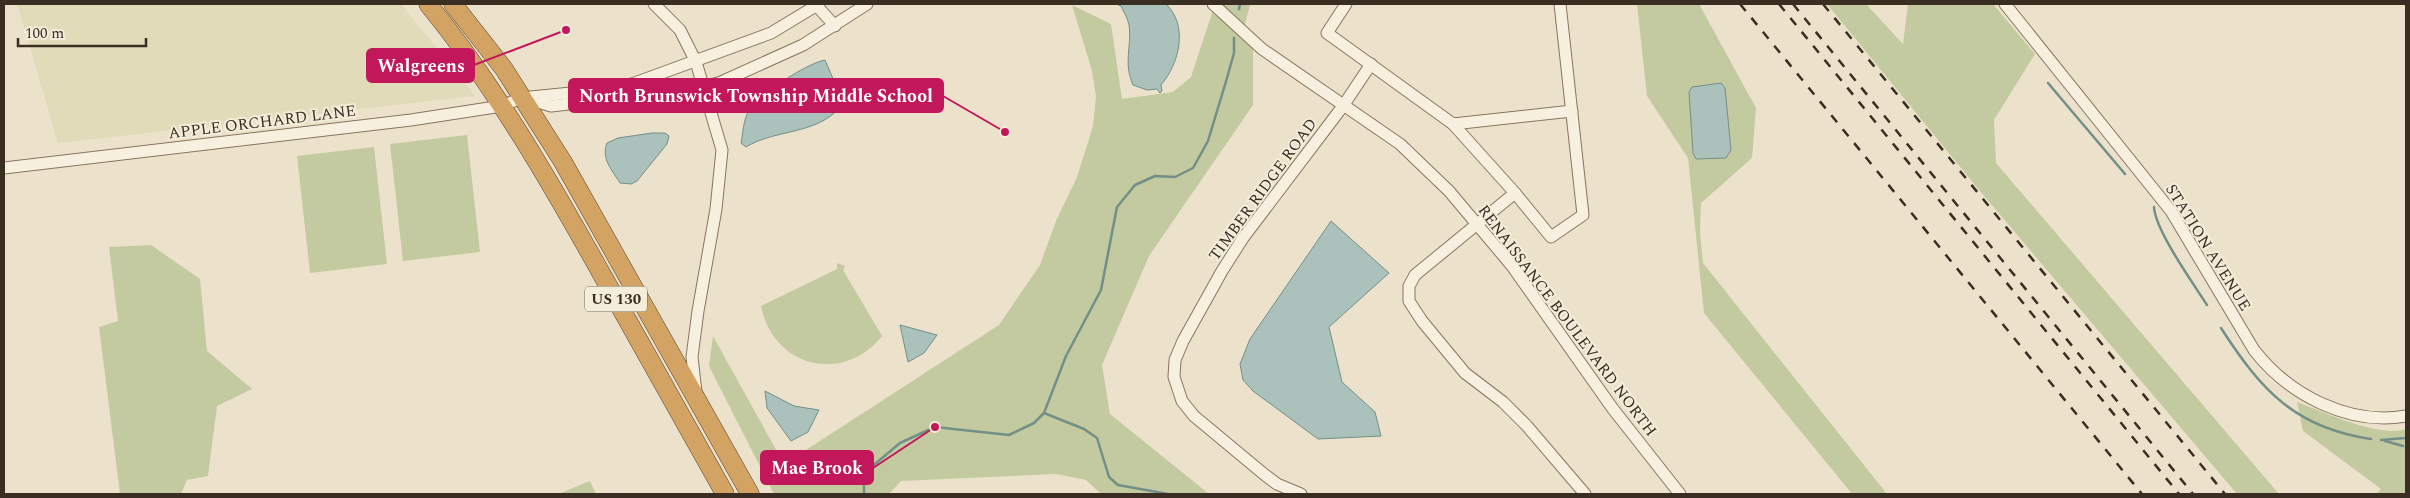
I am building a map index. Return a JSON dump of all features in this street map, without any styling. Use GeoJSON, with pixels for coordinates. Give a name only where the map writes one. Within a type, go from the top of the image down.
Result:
{"type":"FeatureCollection","features":[{"type":"Feature","properties":{"kind":"highway","name":"US 130"},"geometry":{"type":"LineString","coordinates":[[428,4],[448,28],[502,106],[558,195],[725,494]]}},
{"type":"Feature","properties":{"kind":"highway","name":"US 130"},"geometry":{"type":"LineString","coordinates":[[453,4],[504,69],[563,162],[750,494]]}},
{"type":"Feature","properties":{"kind":"street"},"geometry":{"type":"LineString","coordinates":[[654,4],[680,30],[696,62],[722,150],[716,209],[692,357],[697,402]]}},
{"type":"Feature","properties":{"kind":"street"},"geometry":{"type":"LineString","coordinates":[[521,98],[592,91],[632,84],[771,33],[817,4],[835,26]]}},
{"type":"Feature","properties":{"kind":"street"},"geometry":{"type":"LineString","coordinates":[[521,98],[551,106],[658,95],[704,87],[786,53],[835,26],[867,4]]}},
{"type":"Feature","properties":{"kind":"street","name":"RENAISSANCE BOULEVARD NORTH"},"geometry":{"type":"LineString","coordinates":[[1213,4],[1262,49],[1400,144],[1449,191],[1479,224],[1512,266],[1613,409],[1679,494]]}},
{"type":"Feature","properties":{"kind":"street"},"geometry":{"type":"LineString","coordinates":[[1346,4],[1327,33],[1453,124],[1515,193],[1551,238],[1583,215],[1560,4]]}},
{"type":"Feature","properties":{"kind":"street","name":"STATION AVENUE"},"geometry":{"type":"LineString","coordinates":[[2005,4],[2171,211],[2254,350],[2264,363],[2292,387],[2332,408],[2369,418],[2391,419],[2406,416]]}},
{"type":"Feature","properties":{"kind":"street","name":"TIMBER RIDGE ROAD"},"geometry":{"type":"LineString","coordinates":[[1301,494],[1271,480],[1194,416],[1182,401],[1174,377],[1175,360],[1222,271],[1243,238],[1343,106],[1371,64]]}},
{"type":"Feature","properties":{"kind":"street","name":"APPLE ORCHARD LANE"},"geometry":{"type":"LineString","coordinates":[[4,168],[411,120],[502,106],[521,98]]}},
{"type":"Feature","properties":{"kind":"street"},"geometry":{"type":"LineString","coordinates":[[1453,124],[1572,111]]}},
{"type":"Feature","properties":{"kind":"street"},"geometry":{"type":"LineString","coordinates":[[1515,193],[1415,276],[1409,286],[1409,301],[1422,321],[1465,373],[1503,402],[1527,426],[1585,494]]}},
{"type":"Feature","properties":{"kind":"shaded area"},"geometry":{"type":"Polygon","coordinates":[[[17,4],[401,4],[475,96],[58,143],[17,4]]]}},
{"type":"Feature","properties":{"kind":"green space"},"geometry":{"type":"Polygon","coordinates":[[[1215,4],[1250,4],[1243,33],[1253,40],[1253,105],[1149,256],[1102,365],[1110,414],[1209,494],[1101,494],[1086,480],[1056,474],[901,481],[889,494],[774,494],[709,366],[713,336],[780,457],[792,459],[999,325],[1040,265],[1056,221],[1077,177],[1093,126],[1096,96],[1092,71],[1072,5],[1111,24],[1122,99],[1173,92],[1191,77],[1215,4]]]}},
{"type":"Feature","properties":{"kind":"green space"},"geometry":{"type":"Polygon","coordinates":[[[1637,4],[1699,4],[1756,108],[1752,158],[1701,203],[1700,231],[1703,263],[1887,494],[1852,494],[1704,313],[1688,158],[1647,96],[1637,4]]]}},
{"type":"Feature","properties":{"kind":"green space"},"geometry":{"type":"Polygon","coordinates":[[[1827,4],[1866,4],[1903,44],[1908,4],[1993,4],[2035,54],[1994,120],[1996,163],[2279,494],[2237,494],[1979,190],[1827,4]]]}},
{"type":"Feature","properties":{"kind":"green space"},"geometry":{"type":"Polygon","coordinates":[[[467,135],[480,252],[403,261],[390,144],[467,135]]]}},
{"type":"Feature","properties":{"kind":"green space"},"geometry":{"type":"Polygon","coordinates":[[[374,147],[387,264],[310,273],[297,156],[374,147]]]}},
{"type":"Feature","properties":{"kind":"green space"},"geometry":{"type":"Polygon","coordinates":[[[151,245],[200,279],[207,351],[252,389],[217,406],[208,476],[187,480],[181,494],[120,494],[99,327],[118,321],[109,247],[151,245]]]}},
{"type":"Feature","properties":{"kind":"green space"},"geometry":{"type":"Polygon","coordinates":[[[837,263],[845,266],[843,270],[882,336],[866,351],[848,361],[830,364],[811,362],[794,355],[779,343],[768,327],[761,306],[837,269],[837,263]]]}},
{"type":"Feature","properties":{"kind":"green space"},"geometry":{"type":"Polygon","coordinates":[[[2297,402],[2367,427],[2395,431],[2406,429],[2406,494],[2376,494],[2381,489],[2303,431],[2297,402]]]}},
{"type":"Feature","properties":{"kind":"green space"},"geometry":{"type":"Polygon","coordinates":[[[590,481],[596,494],[558,494],[590,481]]]}},
{"type":"Feature","properties":{"kind":"water"},"geometry":{"type":"Polygon","coordinates":[[[1116,4],[1166,4],[1173,13],[1177,23],[1179,45],[1173,67],[1161,85],[1162,91],[1160,93],[1157,89],[1147,90],[1133,85],[1128,62],[1130,33],[1127,17],[1121,6],[1116,4]]]}},
{"type":"Feature","properties":{"kind":"water"},"geometry":{"type":"Polygon","coordinates":[[[825,60],[837,88],[840,107],[831,116],[820,123],[757,141],[746,147],[741,143],[745,120],[753,105],[783,81],[806,67],[825,60]]]}},
{"type":"Feature","properties":{"kind":"water"},"geometry":{"type":"Polygon","coordinates":[[[1721,83],[1725,88],[1731,150],[1726,158],[1696,159],[1693,153],[1689,92],[1692,87],[1721,83]]]}},
{"type":"Feature","properties":{"kind":"water"},"geometry":{"type":"Polygon","coordinates":[[[665,133],[669,136],[667,144],[637,181],[631,184],[620,183],[606,159],[607,143],[618,138],[665,133]]]}},
{"type":"Feature","properties":{"kind":"water"},"geometry":{"type":"Polygon","coordinates":[[[1331,221],[1389,273],[1329,327],[1342,382],[1375,412],[1381,436],[1318,439],[1253,391],[1243,380],[1240,364],[1250,339],[1331,221]]]}},
{"type":"Feature","properties":{"kind":"water"},"geometry":{"type":"Polygon","coordinates":[[[900,325],[937,335],[924,353],[908,362],[900,325]]]}},
{"type":"Feature","properties":{"kind":"water"},"geometry":{"type":"Polygon","coordinates":[[[765,391],[794,406],[819,410],[808,432],[791,441],[767,408],[765,391]]]}},
{"type":"Feature","properties":{"kind":"waterway"},"geometry":{"type":"LineString","coordinates":[[1239,9],[1240,4]]}},
{"type":"Feature","properties":{"kind":"waterway"},"geometry":{"type":"LineString","coordinates":[[864,494],[864,481],[869,469],[900,443],[935,427],[1009,435],[1034,423],[1044,413],[1066,356],[1101,290],[1117,207],[1135,185],[1155,176],[1175,177],[1193,168],[1208,141],[1234,53],[1234,38]]}},
{"type":"Feature","properties":{"kind":"waterway"},"geometry":{"type":"LineString","coordinates":[[2048,83],[2125,174]]}},
{"type":"Feature","properties":{"kind":"waterway"},"geometry":{"type":"LineString","coordinates":[[2154,207],[2156,217],[2168,242],[2207,305]]}},
{"type":"Feature","properties":{"kind":"waterway"},"geometry":{"type":"LineString","coordinates":[[2221,328],[2251,370],[2282,403],[2321,426],[2344,434],[2371,439]]}},
{"type":"Feature","properties":{"kind":"waterway"},"geometry":{"type":"LineString","coordinates":[[1044,413],[1084,429],[1097,438],[1109,477],[1118,485],[1168,494]]}},
{"type":"Feature","properties":{"kind":"waterway"},"geometry":{"type":"LineString","coordinates":[[2381,440],[2406,438]]}},
{"type":"Feature","properties":{"kind":"waterway"},"geometry":{"type":"LineString","coordinates":[[2385,441],[2403,446]]}},
{"type":"Feature","properties":{"kind":"railway"},"geometry":{"type":"LineString","coordinates":[[1740,4],[2142,494]]}},
{"type":"Feature","properties":{"kind":"railway"},"geometry":{"type":"LineString","coordinates":[[1779,4],[2179,494]]}},
{"type":"Feature","properties":{"kind":"railway"},"geometry":{"type":"LineString","coordinates":[[1793,4],[2193,494]]}},
{"type":"Feature","properties":{"kind":"railway"},"geometry":{"type":"LineString","coordinates":[[1823,4],[2225,494]]}},
{"type":"Feature","properties":{"kind":"place","name":"Walgreens"},"geometry":{"type":"Point","coordinates":[566,30]}},
{"type":"Feature","properties":{"kind":"place","name":"North Brunswick Township Middle School"},"geometry":{"type":"Point","coordinates":[1005,132]}},
{"type":"Feature","properties":{"kind":"place","name":"Mae Brook"},"geometry":{"type":"Point","coordinates":[935,427]}}]}
